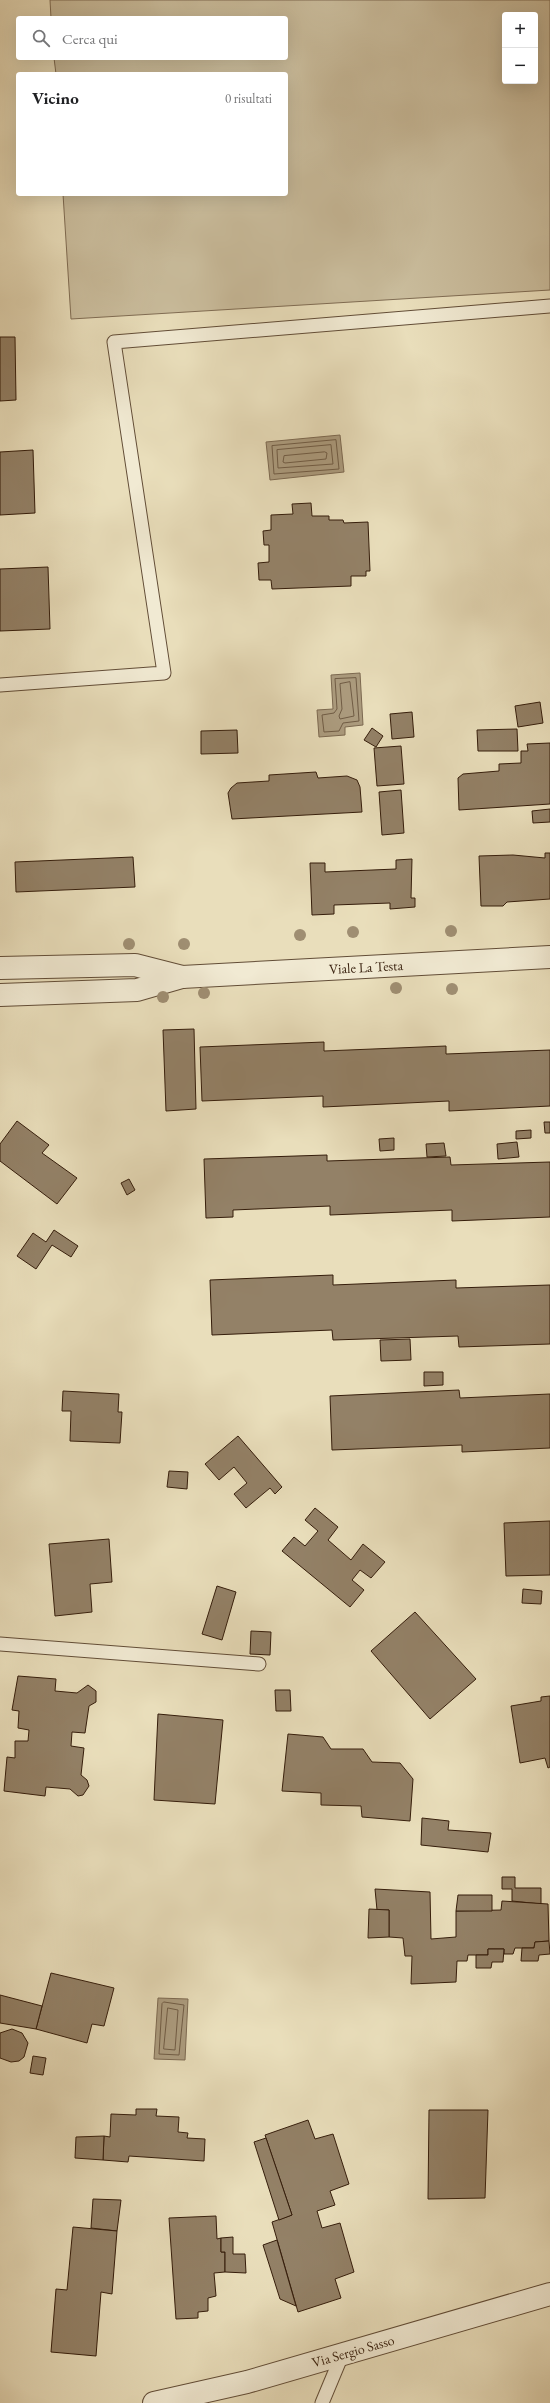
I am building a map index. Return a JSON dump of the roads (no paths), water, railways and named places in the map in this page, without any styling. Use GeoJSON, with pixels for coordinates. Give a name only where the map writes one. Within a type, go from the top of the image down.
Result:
{"type":"FeatureCollection","features":[{"type":"Feature","properties":{"kind":"street","name":"Viale La Testa"},"geometry":{"type":"LineString","coordinates":[[0,995],[137,990],[182,977],[550,957]]}},
{"type":"Feature","properties":{"kind":"street","name":"Viale La Testa"},"geometry":{"type":"LineString","coordinates":[[0,968],[135,965],[182,977]]}},
{"type":"Feature","properties":{"kind":"street","name":"Via Sergio Sasso"},"geometry":{"type":"LineString","coordinates":[[154,2403],[247,2382],[550,2294]]}},
{"type":"Feature","properties":{"kind":"lane"},"geometry":{"type":"LineString","coordinates":[[0,685],[164,673],[114,342],[550,306]]}},
{"type":"Feature","properties":{"kind":"lane"},"geometry":{"type":"LineString","coordinates":[[0,1644],[259,1664]]}},
{"type":"Feature","properties":{"kind":"lane"},"geometry":{"type":"LineString","coordinates":[[322,2403],[342,2355]]}},
{"type":"Feature","properties":{"kind":"water"},"geometry":{"type":"Polygon","coordinates":[[[340,435],[344,472],[270,480],[266,442],[340,435]]]}},
{"type":"Feature","properties":{"kind":"water"},"geometry":{"type":"Polygon","coordinates":[[[360,673],[363,725],[345,727],[345,735],[319,737],[317,710],[333,709],[331,675],[360,673]]]}},
{"type":"Feature","properties":{"kind":"water"},"geometry":{"type":"Polygon","coordinates":[[[158,1998],[188,1999],[185,2060],[154,2059],[158,1998]]]}}]}
